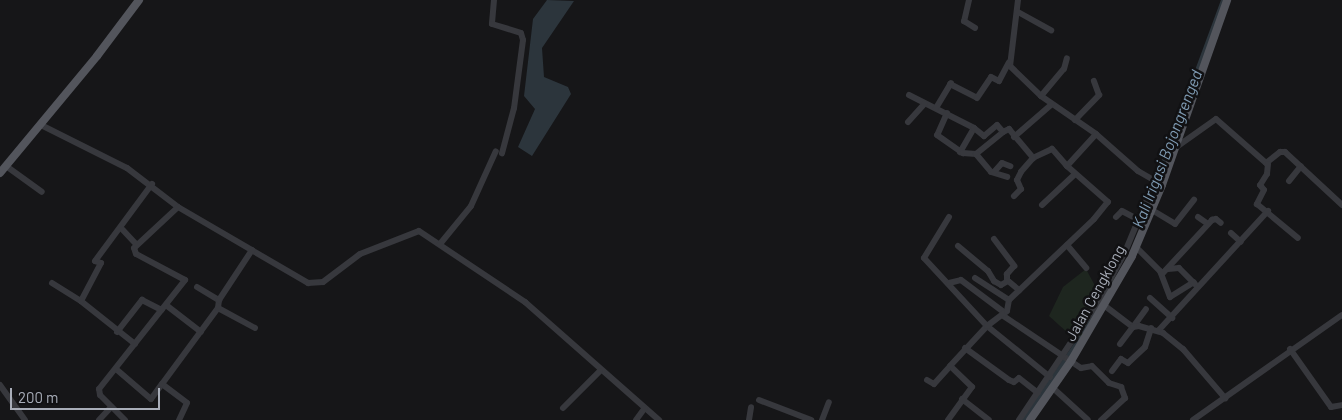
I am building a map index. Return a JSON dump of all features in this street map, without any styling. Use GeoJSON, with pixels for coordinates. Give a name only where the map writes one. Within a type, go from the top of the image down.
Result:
{"type":"FeatureCollection","features":[{"type":"Feature","properties":{"kind":"main road"},"geometry":{"type":"LineString","coordinates":[[0,173],[42,125],[138,0]]}},
{"type":"Feature","properties":{"kind":"main road","name":"Jalan Cengklong"},"geometry":{"type":"LineString","coordinates":[[1030,420],[1051,382],[1105,306],[1128,254],[1136,247],[1143,220],[1152,210],[1158,183],[1175,148],[1227,0]]}},
{"type":"Feature","properties":{"kind":"street"},"geometry":{"type":"LineString","coordinates":[[440,244],[471,206],[499,152],[514,108],[523,40],[519,32],[492,24],[494,0]]}},
{"type":"Feature","properties":{"kind":"street"},"geometry":{"type":"LineString","coordinates":[[969,0],[964,21],[974,28]]}},
{"type":"Feature","properties":{"kind":"street"},"geometry":{"type":"LineString","coordinates":[[936,108],[951,83],[977,98],[991,77],[1000,81],[1009,62],[1018,12],[1018,0]]}},
{"type":"Feature","properties":{"kind":"street"},"geometry":{"type":"LineString","coordinates":[[1018,12],[1051,30]]}},
{"type":"Feature","properties":{"kind":"street"},"geometry":{"type":"LineString","coordinates":[[1041,96],[1064,69],[1067,58]]}},
{"type":"Feature","properties":{"kind":"street"},"geometry":{"type":"LineString","coordinates":[[1009,62],[1010,66],[1041,96],[1096,134],[1158,183],[1128,254]]}},
{"type":"Feature","properties":{"kind":"street"},"geometry":{"type":"LineString","coordinates":[[1075,120],[1100,95],[1094,81]]}},
{"type":"Feature","properties":{"kind":"street"},"geometry":{"type":"LineString","coordinates":[[909,95],[947,113],[974,128],[984,136],[997,125],[1003,132]]}},
{"type":"Feature","properties":{"kind":"street"},"geometry":{"type":"LineString","coordinates":[[908,122],[925,103]]}},
{"type":"Feature","properties":{"kind":"street"},"geometry":{"type":"LineString","coordinates":[[1014,137],[1052,104]]}},
{"type":"Feature","properties":{"kind":"street"},"geometry":{"type":"LineString","coordinates":[[947,113],[937,135],[960,152],[976,154],[994,172],[1006,177]]}},
{"type":"Feature","properties":{"kind":"street"},"geometry":{"type":"LineString","coordinates":[[1175,148],[1216,119],[1268,164]]}},
{"type":"Feature","properties":{"kind":"street"},"geometry":{"type":"LineString","coordinates":[[42,125],[113,160],[152,184],[178,207],[316,284],[360,254],[414,231],[440,244],[531,307],[644,409],[659,420]]}},
{"type":"Feature","properties":{"kind":"street"},"geometry":{"type":"LineString","coordinates":[[960,152],[974,128]]}},
{"type":"Feature","properties":{"kind":"street"},"geometry":{"type":"LineString","coordinates":[[976,154],[1009,129],[1033,158]]}},
{"type":"Feature","properties":{"kind":"street"},"geometry":{"type":"LineString","coordinates":[[1067,166],[1096,134]]}},
{"type":"Feature","properties":{"kind":"street"},"geometry":{"type":"LineString","coordinates":[[927,380],[934,384],[987,326],[1004,314],[1008,300],[1067,245],[1108,202],[1075,174],[1052,148],[1033,158],[1018,177],[1022,188],[1014,196]]}},
{"type":"Feature","properties":{"kind":"street"},"geometry":{"type":"LineString","coordinates":[[1298,238],[1257,201],[1264,190],[1260,185],[1268,174],[1268,164],[1283,151],[1342,205]]}},
{"type":"Feature","properties":{"kind":"street"},"geometry":{"type":"LineString","coordinates":[[994,172],[1002,163],[1010,166]]}},
{"type":"Feature","properties":{"kind":"street"},"geometry":{"type":"LineString","coordinates":[[6,166],[42,192]]}},
{"type":"Feature","properties":{"kind":"street"},"geometry":{"type":"LineString","coordinates":[[1289,181],[1300,166]]}},
{"type":"Feature","properties":{"kind":"street"},"geometry":{"type":"LineString","coordinates":[[1042,205],[1075,174]]}},
{"type":"Feature","properties":{"kind":"street"},"geometry":{"type":"LineString","coordinates":[[81,301],[101,263],[95,261],[152,184]]}},
{"type":"Feature","properties":{"kind":"street"},"geometry":{"type":"LineString","coordinates":[[1152,210],[1175,224],[1194,200]]}},
{"type":"Feature","properties":{"kind":"street"},"geometry":{"type":"LineString","coordinates":[[125,420],[99,391],[185,280],[136,254],[137,245],[178,207]]}},
{"type":"Feature","properties":{"kind":"street"},"geometry":{"type":"LineString","coordinates":[[1116,217],[1122,211],[1143,220]]}},
{"type":"Feature","properties":{"kind":"street"},"geometry":{"type":"LineString","coordinates":[[1158,331],[1200,288],[1268,212]]}},
{"type":"Feature","properties":{"kind":"street"},"geometry":{"type":"LineString","coordinates":[[949,217],[923,255],[987,326],[1051,382],[1088,420]]}},
{"type":"Feature","properties":{"kind":"street"},"geometry":{"type":"LineString","coordinates":[[1198,217],[1208,224]]}},
{"type":"Feature","properties":{"kind":"street"},"geometry":{"type":"LineString","coordinates":[[1162,274],[1208,224],[1216,219],[1221,223]]}},
{"type":"Feature","properties":{"kind":"street"},"geometry":{"type":"LineString","coordinates":[[120,228],[137,245]]}},
{"type":"Feature","properties":{"kind":"street"},"geometry":{"type":"LineString","coordinates":[[1231,233],[1241,242]]}},
{"type":"Feature","properties":{"kind":"street"},"geometry":{"type":"LineString","coordinates":[[994,239],[1014,266],[1007,274],[1008,281],[1019,290]]}},
{"type":"Feature","properties":{"kind":"street"},"geometry":{"type":"LineString","coordinates":[[1067,245],[1086,268]]}},
{"type":"Feature","properties":{"kind":"street"},"geometry":{"type":"LineString","coordinates":[[958,246],[988,271],[994,281],[1001,285],[1008,281]]}},
{"type":"Feature","properties":{"kind":"street"},"geometry":{"type":"LineString","coordinates":[[1136,247],[1162,274],[1166,293],[1170,297],[1194,282]]}},
{"type":"Feature","properties":{"kind":"street"},"geometry":{"type":"LineString","coordinates":[[116,368],[151,399],[218,308],[218,300],[252,250]]}},
{"type":"Feature","properties":{"kind":"street"},"geometry":{"type":"LineString","coordinates":[[1168,269],[1179,268],[1200,288]]}},
{"type":"Feature","properties":{"kind":"street"},"geometry":{"type":"LineString","coordinates":[[1067,359],[1117,276]]}},
{"type":"Feature","properties":{"kind":"street"},"geometry":{"type":"LineString","coordinates":[[974,278],[1008,300]]}},
{"type":"Feature","properties":{"kind":"street"},"geometry":{"type":"LineString","coordinates":[[949,283],[961,280],[1004,314],[1067,359],[1082,369],[1092,366],[1107,381],[1117,384],[1125,398],[1101,420]]}},
{"type":"Feature","properties":{"kind":"street"},"geometry":{"type":"LineString","coordinates":[[52,283],[81,301],[117,332],[135,344]]}},
{"type":"Feature","properties":{"kind":"street"},"geometry":{"type":"LineString","coordinates":[[197,287],[218,300]]}},
{"type":"Feature","properties":{"kind":"street"},"geometry":{"type":"LineString","coordinates":[[1150,298],[1172,318]]}},
{"type":"Feature","properties":{"kind":"street"},"geometry":{"type":"LineString","coordinates":[[117,332],[142,300],[162,310]]}},
{"type":"Feature","properties":{"kind":"street"},"geometry":{"type":"LineString","coordinates":[[166,304],[200,332]]}},
{"type":"Feature","properties":{"kind":"street"},"geometry":{"type":"LineString","coordinates":[[1105,306],[1133,328],[1151,328],[1183,349],[1225,398]]}},
{"type":"Feature","properties":{"kind":"street"},"geometry":{"type":"LineString","coordinates":[[218,308],[255,328]]}},
{"type":"Feature","properties":{"kind":"street"},"geometry":{"type":"LineString","coordinates":[[1120,344],[1146,309]]}},
{"type":"Feature","properties":{"kind":"street"},"geometry":{"type":"LineString","coordinates":[[1193,420],[1290,349],[1342,315]]}},
{"type":"Feature","properties":{"kind":"street"},"geometry":{"type":"LineString","coordinates":[[1112,371],[1121,359],[1128,363],[1145,347],[1151,328]]}},
{"type":"Feature","properties":{"kind":"street"},"geometry":{"type":"LineString","coordinates":[[966,348],[1010,380],[1014,382],[1019,378],[1038,393]]}},
{"type":"Feature","properties":{"kind":"street"},"geometry":{"type":"LineString","coordinates":[[1290,349],[1331,407],[1342,405]]}},
{"type":"Feature","properties":{"kind":"street"},"geometry":{"type":"LineString","coordinates":[[948,420],[972,385],[950,366]]}},
{"type":"Feature","properties":{"kind":"street"},"geometry":{"type":"LineString","coordinates":[[563,408],[600,370]]}},
{"type":"Feature","properties":{"kind":"street"},"geometry":{"type":"LineString","coordinates":[[1019,420],[1038,393],[1051,382]]}},
{"type":"Feature","properties":{"kind":"street"},"geometry":{"type":"LineString","coordinates":[[162,384],[189,405],[179,420]]}},
{"type":"Feature","properties":{"kind":"street"},"geometry":{"type":"LineString","coordinates":[[0,385],[25,420]]}},
{"type":"Feature","properties":{"kind":"street"},"geometry":{"type":"LineString","coordinates":[[962,399],[990,420]]}},
{"type":"Feature","properties":{"kind":"street"},"geometry":{"type":"LineString","coordinates":[[759,400],[811,420]]}},
{"type":"Feature","properties":{"kind":"street"},"geometry":{"type":"LineString","coordinates":[[822,420],[829,402]]}},
{"type":"Feature","properties":{"kind":"street"},"geometry":{"type":"LineString","coordinates":[[99,420],[111,406]]}},
{"type":"Feature","properties":{"kind":"street"},"geometry":{"type":"LineString","coordinates":[[749,420],[751,407]]}},
{"type":"Feature","properties":{"kind":"street"},"geometry":{"type":"LineString","coordinates":[[636,420],[644,409]]}},
{"type":"Feature","properties":{"kind":"shaded area"},"geometry":{"type":"Polygon","coordinates":[[[547,0],[574,1],[542,48],[544,77],[568,87],[571,94],[532,156],[518,147],[535,109],[524,96],[533,19],[547,0]]]}},
{"type":"Feature","properties":{"kind":"shaded area"},"geometry":{"type":"Polygon","coordinates":[[[1086,269],[1100,295],[1113,274],[1118,278],[1079,343],[1049,316],[1063,287],[1086,269]]]}},
{"type":"Feature","properties":{"kind":"waterway","name":"Kali Irigasi Bojongrenged"},"geometry":{"type":"LineString","coordinates":[[1146,208],[1223,0]]}},
{"type":"Feature","properties":{"kind":"waterway","name":"Kali Irigasi Bojongrenged"},"geometry":{"type":"LineString","coordinates":[[1084,331],[1096,310]]}},
{"type":"Feature","properties":{"kind":"waterway","name":"Kali Irigasi Bojongrenged"},"geometry":{"type":"LineString","coordinates":[[1023,420],[1080,338]]}}]}
